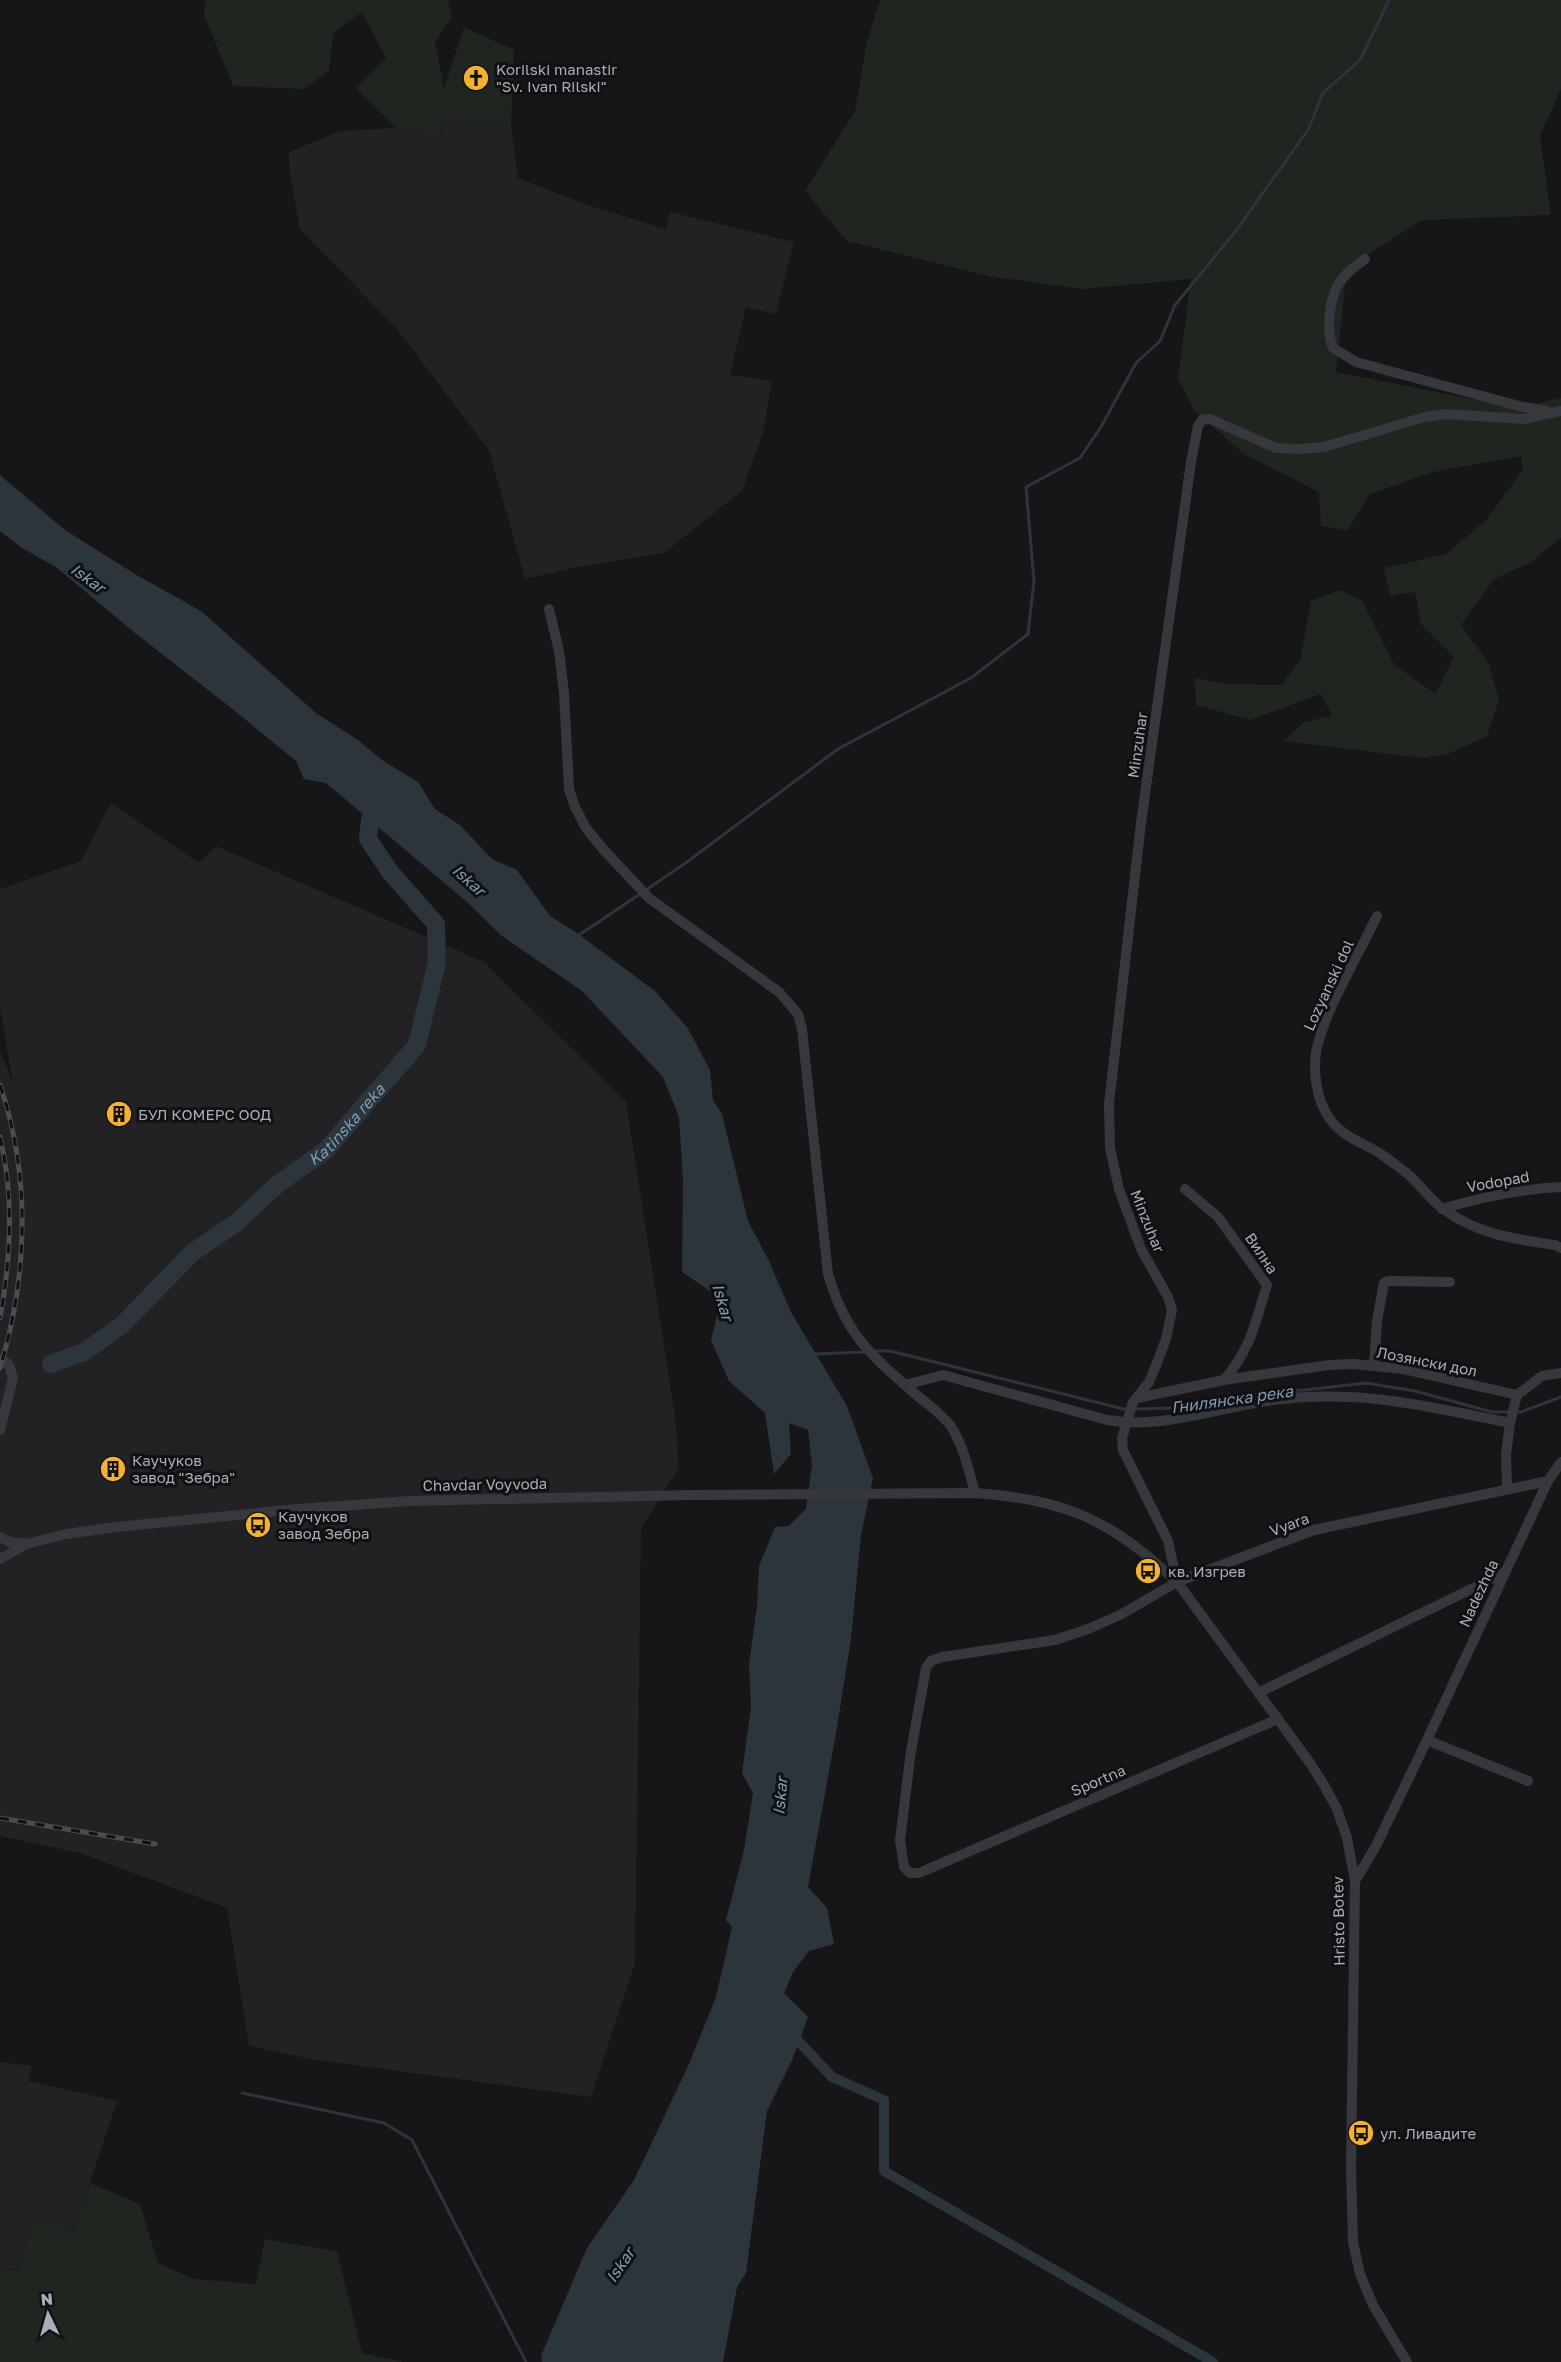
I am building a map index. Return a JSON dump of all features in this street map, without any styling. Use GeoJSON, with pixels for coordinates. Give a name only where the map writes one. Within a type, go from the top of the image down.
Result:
{"type":"FeatureCollection","features":[{"type":"Feature","properties":{"kind":"street"},"geometry":{"type":"LineString","coordinates":[[1365,260],[1340,281],[1334,294],[1329,332],[1333,348],[1342,356],[1356,362],[1523,407],[1558,411]]}},
{"type":"Feature","properties":{"kind":"street","name":"Minzuhar"},"geometry":{"type":"LineString","coordinates":[[1127,1421],[1135,1400],[1149,1382],[1157,1364],[1166,1339],[1172,1310],[1168,1297],[1141,1249],[1119,1189],[1110,1148],[1109,1104],[1141,823],[1191,462],[1198,426],[1202,420],[1210,419],[1276,448],[1300,450],[1324,447],[1425,417],[1446,414],[1524,419],[1558,411]]}},
{"type":"Feature","properties":{"kind":"street"},"geometry":{"type":"LineString","coordinates":[[549,609],[559,651],[564,693],[569,789],[575,807],[586,828],[632,881],[650,898],[779,992],[798,1014],[802,1029],[828,1274],[837,1302],[850,1329],[865,1349],[951,1427],[960,1446],[975,1493]]}},
{"type":"Feature","properties":{"kind":"street","name":"Lozyanski dol"},"geometry":{"type":"LineString","coordinates":[[1377,916],[1318,1041],[1316,1069],[1320,1099],[1332,1122],[1349,1138],[1378,1152],[1407,1173],[1442,1209],[1469,1226],[1494,1236],[1561,1248]]}},
{"type":"Feature","properties":{"kind":"street","name":"Вилна"},"geometry":{"type":"LineString","coordinates":[[1185,1188],[1218,1217],[1267,1285],[1247,1348],[1239,1363],[1224,1380]]}},
{"type":"Feature","properties":{"kind":"street","name":"Vodopad"},"geometry":{"type":"LineString","coordinates":[[1442,1209],[1478,1198],[1522,1189],[1561,1188]]}},
{"type":"Feature","properties":{"kind":"street"},"geometry":{"type":"LineString","coordinates":[[1374,1366],[1377,1321],[1384,1283],[1389,1281],[1450,1282]]}},
{"type":"Feature","properties":{"kind":"street"},"geometry":{"type":"LineString","coordinates":[[0,1358],[9,1365],[13,1378],[0,1430]]}},
{"type":"Feature","properties":{"kind":"street","name":"Лозянски дол"},"geometry":{"type":"LineString","coordinates":[[1224,1380],[1329,1365],[1374,1366],[1411,1370],[1515,1399]]}},
{"type":"Feature","properties":{"kind":"street"},"geometry":{"type":"LineString","coordinates":[[1507,1488],[1506,1455],[1515,1399],[1542,1376],[1561,1373]]}},
{"type":"Feature","properties":{"kind":"street"},"geometry":{"type":"LineString","coordinates":[[905,1385],[943,1376],[1107,1420],[1170,1419],[1274,1400],[1329,1396],[1400,1400],[1510,1420]]}},
{"type":"Feature","properties":{"kind":"street"},"geometry":{"type":"LineString","coordinates":[[1135,1400],[1224,1380]]}},
{"type":"Feature","properties":{"kind":"street","name":"Hristo Botev"},"geometry":{"type":"LineString","coordinates":[[1127,1421],[1122,1438],[1123,1450],[1168,1541],[1177,1582],[1310,1763],[1337,1809],[1347,1838],[1355,1881],[1351,2169],[1353,2242],[1360,2274],[1373,2306],[1407,2362]]}},
{"type":"Feature","properties":{"kind":"street","name":"Nadezhda"},"geometry":{"type":"LineString","coordinates":[[1355,1881],[1376,1846],[1548,1481],[1561,1462]]}},
{"type":"Feature","properties":{"kind":"street","name":"Vyara"},"geometry":{"type":"LineString","coordinates":[[930,1868],[919,1873],[910,1873],[904,1867],[900,1855],[904,1803],[926,1668],[931,1661],[942,1657],[1055,1640],[1088,1629],[1120,1615],[1177,1582],[1314,1530],[1548,1481]]}},
{"type":"Feature","properties":{"kind":"street","name":"Chavdar Voyvoda"},"geometry":{"type":"LineString","coordinates":[[0,1537],[10,1542],[26,1544],[67,1534],[116,1527],[321,1507],[484,1498],[975,1493],[1022,1497],[1076,1512],[1127,1538],[1177,1582]]}},
{"type":"Feature","properties":{"kind":"street"},"geometry":{"type":"LineString","coordinates":[[0,1559],[26,1544]]}},
{"type":"Feature","properties":{"kind":"street"},"geometry":{"type":"LineString","coordinates":[[1258,1693],[1504,1573]]}},
{"type":"Feature","properties":{"kind":"street","name":"Sportna"},"geometry":{"type":"LineString","coordinates":[[930,1868],[1278,1719]]}},
{"type":"Feature","properties":{"kind":"street"},"geometry":{"type":"LineString","coordinates":[[1427,1740],[1528,1781]]}},
{"type":"Feature","properties":{"kind":"shaded area"},"geometry":{"type":"Polygon","coordinates":[[[205,0],[448,0],[452,17],[435,42],[444,89],[464,27],[514,50],[511,126],[444,119],[439,139],[395,128],[356,88],[386,58],[362,12],[333,34],[329,71],[304,89],[233,86],[204,15],[205,0]]]}},
{"type":"Feature","properties":{"kind":"shaded area"},"geometry":{"type":"Polygon","coordinates":[[[880,0],[1561,0],[1561,89],[1540,136],[1551,215],[1422,220],[1347,268],[1336,372],[1496,404],[1538,403],[1561,398],[1561,538],[1530,563],[1494,579],[1461,625],[1489,664],[1499,700],[1487,736],[1448,754],[1423,758],[1283,741],[1304,722],[1332,716],[1321,694],[1250,720],[1196,705],[1195,678],[1227,684],[1281,685],[1300,660],[1311,601],[1341,590],[1363,602],[1394,664],[1435,694],[1454,657],[1421,624],[1415,592],[1390,595],[1384,568],[1446,554],[1486,520],[1523,470],[1521,456],[1433,472],[1370,494],[1348,530],[1321,526],[1319,492],[1244,454],[1195,411],[1178,379],[1191,279],[1082,289],[988,276],[847,241],[805,191],[855,111],[867,41],[880,0]]]}},
{"type":"Feature","properties":{"kind":"shaded area"},"geometry":{"type":"Polygon","coordinates":[[[444,119],[511,126],[518,178],[587,205],[666,229],[670,212],[794,242],[776,314],[746,307],[730,375],[772,381],[763,432],[742,491],[664,553],[572,568],[525,579],[489,450],[396,328],[300,229],[290,174],[289,152],[340,131],[395,128],[439,139],[444,119]]]}},
{"type":"Feature","properties":{"kind":"shaded area"},"geometry":{"type":"Polygon","coordinates":[[[111,803],[199,863],[216,846],[484,962],[626,1102],[675,1416],[679,1468],[641,1528],[635,1963],[591,2097],[316,2060],[249,2046],[227,1908],[80,1853],[0,1836],[0,1051],[13,1083],[0,1007],[0,889],[81,861],[111,803]]]}},
{"type":"Feature","properties":{"kind":"shaded area"},"geometry":{"type":"Polygon","coordinates":[[[0,2062],[32,2066],[28,2081],[117,2101],[73,2232],[18,2271],[0,2266],[0,2062]]]}},
{"type":"Feature","properties":{"kind":"shaded area"},"geometry":{"type":"Polygon","coordinates":[[[90,2183],[140,2204],[158,2263],[193,2279],[256,2284],[265,2239],[337,2251],[362,2353],[403,2362],[0,2362],[0,2266],[18,2271],[35,2217],[73,2232],[90,2183]]]}},
{"type":"Feature","properties":{"kind":"water","name":"Iskar"},"geometry":{"type":"Polygon","coordinates":[[[0,475],[65,530],[135,574],[201,611],[316,713],[358,740],[382,760],[418,782],[435,809],[460,825],[492,859],[517,870],[550,916],[577,933],[655,991],[687,1027],[710,1070],[713,1100],[722,1114],[748,1221],[769,1261],[791,1312],[847,1406],[873,1478],[861,1535],[851,1639],[808,1887],[827,1908],[834,1944],[809,1951],[793,1972],[784,1993],[808,2017],[793,2058],[767,2111],[746,2273],[737,2287],[723,2362],[542,2362],[541,2356],[587,2248],[634,2180],[689,2064],[716,1997],[732,1927],[726,1920],[744,1850],[753,1793],[742,1773],[751,1707],[749,1664],[757,1606],[759,1566],[775,1527],[789,1526],[806,1509],[812,1465],[808,1430],[789,1423],[791,1454],[774,1474],[765,1413],[729,1381],[711,1340],[718,1312],[713,1293],[682,1272],[683,1180],[679,1117],[663,1077],[582,991],[502,936],[467,902],[326,783],[304,779],[296,761],[56,567],[22,548],[0,531],[0,475]]]}},
{"type":"Feature","properties":{"kind":"waterway"},"geometry":{"type":"LineString","coordinates":[[646,890],[838,749],[971,678],[1028,634],[1034,581],[1026,487],[1080,458],[1101,427],[1136,363],[1160,341],[1175,305],[1235,232],[1308,130],[1323,93],[1360,60],[1389,0]]}},
{"type":"Feature","properties":{"kind":"waterway","name":"Katinska reka"},"geometry":{"type":"LineString","coordinates":[[51,1364],[84,1352],[122,1325],[193,1252],[236,1223],[278,1184],[326,1150],[417,1045],[437,962],[436,924],[390,872],[368,839],[376,797]]}},
{"type":"Feature","properties":{"kind":"waterway"},"geometry":{"type":"LineString","coordinates":[[576,937],[640,894]]}},
{"type":"Feature","properties":{"kind":"waterway","name":"Гнилянска река"},"geometry":{"type":"LineString","coordinates":[[875,1351],[890,1351],[1128,1410]]}},
{"type":"Feature","properties":{"kind":"waterway","name":"Гнилянска река"},"geometry":{"type":"LineString","coordinates":[[815,1354],[865,1352]]}},
{"type":"Feature","properties":{"kind":"waterway","name":"Гнилянска река"},"geometry":{"type":"LineString","coordinates":[[1134,1409],[1180,1408],[1203,1401],[1218,1404],[1265,1392],[1366,1383],[1415,1391],[1492,1412],[1521,1412],[1561,1397]]}},
{"type":"Feature","properties":{"kind":"waterway"},"geometry":{"type":"LineString","coordinates":[[791,2033],[832,2077],[884,2100],[884,2171],[1213,2362]]}},
{"type":"Feature","properties":{"kind":"waterway"},"geometry":{"type":"LineString","coordinates":[[242,2093],[384,2123],[412,2140],[526,2362]]}},
{"type":"Feature","properties":{"kind":"railway"},"geometry":{"type":"LineString","coordinates":[[0,1085],[17,1155],[22,1226],[16,1298],[0,1368]]}},
{"type":"Feature","properties":{"kind":"railway"},"geometry":{"type":"LineString","coordinates":[[0,1137],[9,1204],[9,1250],[0,1318]]}},
{"type":"Feature","properties":{"kind":"railway"},"geometry":{"type":"LineString","coordinates":[[0,1818],[155,1844]]}},
{"type":"Feature","properties":{"kind":"place","name":"Korilski manastir \"Sv. Ivan Rilski\""},"geometry":{"type":"Point","coordinates":[476,78]}},
{"type":"Feature","properties":{"kind":"place","name":"БУЛ КОМЕРС ООД"},"geometry":{"type":"Point","coordinates":[119,1114]}},
{"type":"Feature","properties":{"kind":"place","name":"Каучуков завод \"Зебра\""},"geometry":{"type":"Point","coordinates":[113,1469]}},
{"type":"Feature","properties":{"kind":"place","name":"Каучуков завод Зебра"},"geometry":{"type":"Point","coordinates":[258,1525]}},
{"type":"Feature","properties":{"kind":"place","name":"кв. Изгрев"},"geometry":{"type":"Point","coordinates":[1148,1571]}},
{"type":"Feature","properties":{"kind":"place","name":"ул. Ливадите"},"geometry":{"type":"Point","coordinates":[1361,2133]}}]}
